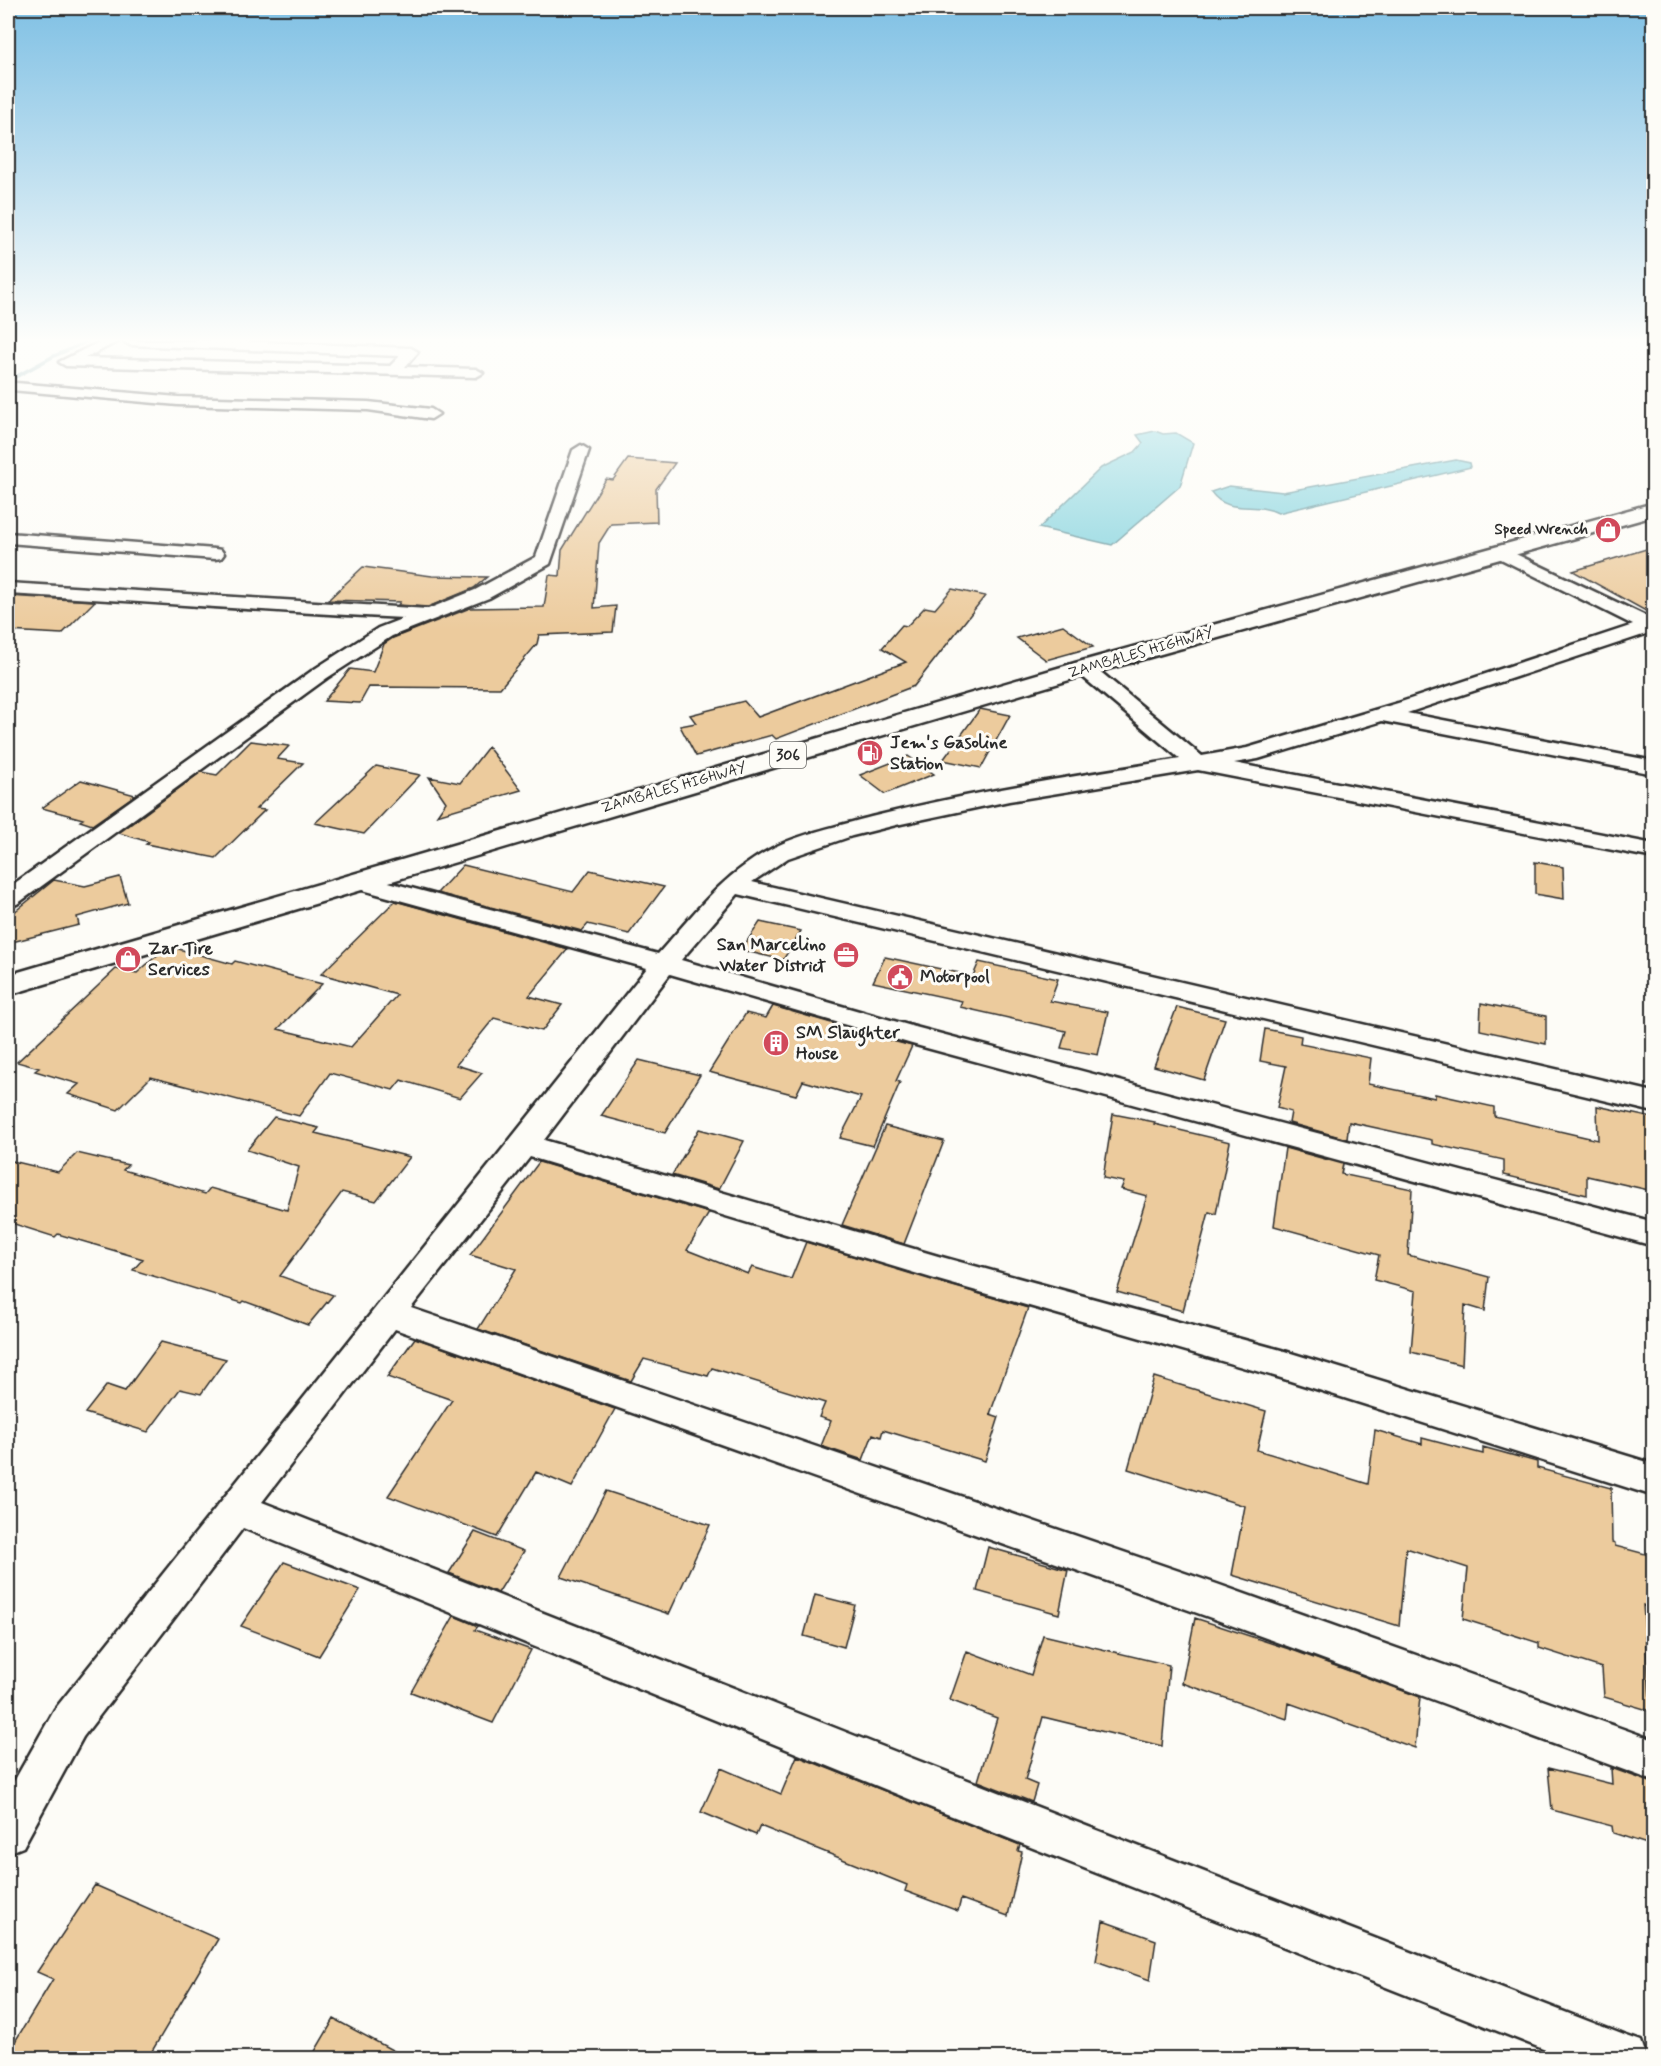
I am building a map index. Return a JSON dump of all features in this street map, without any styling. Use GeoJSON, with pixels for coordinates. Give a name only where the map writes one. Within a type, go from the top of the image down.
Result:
{"type":"FeatureCollection","features":[{"type":"Feature","properties":{"kind":"main road","name":"ZAMBALES HIGHWAY"},"geometry":{"type":"LineString","coordinates":[[8,985],[1084,668],[1653,509]]}},
{"type":"Feature","properties":{"kind":"street"},"geometry":{"type":"LineString","coordinates":[[8,899],[320,674],[385,632],[482,594],[544,560],[581,450]]}},
{"type":"Feature","properties":{"kind":"street"},"geometry":{"type":"LineString","coordinates":[[8,537],[215,554]]}},
{"type":"Feature","properties":{"kind":"street"},"geometry":{"type":"LineString","coordinates":[[1502,552],[1652,627]]}},
{"type":"Feature","properties":{"kind":"street"},"geometry":{"type":"LineString","coordinates":[[8,588],[122,594],[283,607],[431,613]]}},
{"type":"Feature","properties":{"kind":"street"},"geometry":{"type":"LineString","coordinates":[[8,1832],[69,1723],[388,1313],[524,1145],[664,964],[732,885],[780,854],[844,831],[1009,794],[1250,754],[1652,627]]}},
{"type":"Feature","properties":{"kind":"street"},"geometry":{"type":"LineString","coordinates":[[1084,668],[1198,763],[1653,851]]}},
{"type":"Feature","properties":{"kind":"street"},"geometry":{"type":"LineString","coordinates":[[1380,714],[1653,768]]}},
{"type":"Feature","properties":{"kind":"street"},"geometry":{"type":"LineString","coordinates":[[357,881],[664,964],[912,1035],[1653,1234]]}},
{"type":"Feature","properties":{"kind":"street"},"geometry":{"type":"LineString","coordinates":[[732,885],[1653,1102]]}},
{"type":"Feature","properties":{"kind":"street"},"geometry":{"type":"LineString","coordinates":[[524,1145],[938,1268],[1281,1364],[1653,1480]]}},
{"type":"Feature","properties":{"kind":"street"},"geometry":{"type":"LineString","coordinates":[[388,1313],[1217,1602],[1653,1761]]}},
{"type":"Feature","properties":{"kind":"street"},"geometry":{"type":"LineString","coordinates":[[237,1509],[919,1782],[1624,2058]]}},
{"type":"Feature","properties":{"kind":"water"},"geometry":{"type":"Polygon","coordinates":[[[1139,437],[1184,437],[1193,443],[1180,486],[1112,545],[1039,528],[1101,468],[1135,452],[1143,443],[1139,437]]]}},
{"type":"Feature","properties":{"kind":"water"},"geometry":{"type":"Polygon","coordinates":[[[1456,460],[1470,463],[1471,467],[1278,513],[1261,508],[1226,504],[1211,492],[1229,486],[1283,492],[1456,460]]]}},
{"type":"Feature","properties":{"kind":"building"},"geometry":{"type":"Polygon","coordinates":[[[628,459],[675,463],[656,489],[657,522],[611,524],[599,543],[594,608],[616,606],[613,632],[539,635],[537,644],[500,688],[369,687],[360,703],[324,701],[350,669],[373,672],[384,644],[393,638],[470,608],[544,607],[549,575],[560,576],[562,550],[606,479],[613,480],[628,459]]]}},
{"type":"Feature","properties":{"kind":"building"},"geometry":{"type":"Polygon","coordinates":[[[1653,547],[1653,615],[1573,571],[1653,547]]]}},
{"type":"Feature","properties":{"kind":"building"},"geometry":{"type":"Polygon","coordinates":[[[363,567],[432,576],[487,577],[474,588],[428,607],[398,605],[400,602],[328,600],[363,567]]]}},
{"type":"Feature","properties":{"kind":"building"},"geometry":{"type":"Polygon","coordinates":[[[952,589],[985,596],[914,686],[776,739],[772,735],[696,756],[680,726],[696,723],[690,715],[744,701],[758,717],[906,662],[882,648],[902,625],[907,626],[925,607],[935,609],[952,589]]]}},
{"type":"Feature","properties":{"kind":"building"},"geometry":{"type":"Polygon","coordinates":[[[8,596],[95,601],[62,634],[8,631],[8,596]]]}},
{"type":"Feature","properties":{"kind":"building"},"geometry":{"type":"Polygon","coordinates":[[[1063,625],[1093,647],[1046,660],[1017,638],[1063,625]]]}},
{"type":"Feature","properties":{"kind":"building"},"geometry":{"type":"Polygon","coordinates":[[[980,709],[1010,715],[981,768],[943,760],[980,709]]]}},
{"type":"Feature","properties":{"kind":"building"},"geometry":{"type":"Polygon","coordinates":[[[251,741],[289,746],[277,759],[303,763],[256,809],[265,810],[216,858],[146,844],[149,842],[119,833],[201,772],[217,775],[251,741]]]}},
{"type":"Feature","properties":{"kind":"building"},"geometry":{"type":"Polygon","coordinates":[[[488,747],[521,790],[437,815],[446,802],[429,777],[460,783],[488,747]]]}},
{"type":"Feature","properties":{"kind":"building"},"geometry":{"type":"Polygon","coordinates":[[[908,756],[934,774],[885,794],[860,775],[908,756]]]}},
{"type":"Feature","properties":{"kind":"building"},"geometry":{"type":"Polygon","coordinates":[[[376,766],[420,775],[364,834],[315,823],[376,766]]]}},
{"type":"Feature","properties":{"kind":"building"},"geometry":{"type":"Polygon","coordinates":[[[81,780],[135,795],[92,825],[80,821],[83,819],[42,808],[81,780]]]}},
{"type":"Feature","properties":{"kind":"building"},"geometry":{"type":"Polygon","coordinates":[[[1535,862],[1563,867],[1564,899],[1535,894],[1535,862]]]}},
{"type":"Feature","properties":{"kind":"building"},"geometry":{"type":"Polygon","coordinates":[[[463,865],[573,892],[590,870],[664,887],[629,934],[588,924],[582,931],[437,893],[463,865]]]}},
{"type":"Feature","properties":{"kind":"building"},"geometry":{"type":"Polygon","coordinates":[[[120,877],[128,903],[77,917],[79,925],[8,943],[8,917],[54,880],[85,886],[120,877]]]}},
{"type":"Feature","properties":{"kind":"building"},"geometry":{"type":"Polygon","coordinates":[[[395,901],[568,949],[529,996],[562,1005],[542,1031],[494,1018],[456,1065],[482,1073],[460,1098],[401,1080],[393,1090],[330,1073],[299,1116],[151,1077],[118,1110],[68,1094],[79,1084],[35,1071],[39,1068],[17,1062],[116,969],[137,973],[161,952],[175,948],[232,964],[235,961],[322,984],[278,1029],[351,1047],[397,995],[321,974],[395,901]]]}},
{"type":"Feature","properties":{"kind":"building"},"geometry":{"type":"Polygon","coordinates":[[[760,922],[801,931],[783,960],[741,950],[760,922]]]}},
{"type":"Feature","properties":{"kind":"building"},"geometry":{"type":"Polygon","coordinates":[[[885,957],[973,976],[979,962],[1058,979],[1050,1001],[1108,1012],[1098,1055],[1061,1048],[1066,1031],[960,1007],[962,1001],[873,982],[885,957]]]}},
{"type":"Feature","properties":{"kind":"building"},"geometry":{"type":"Polygon","coordinates":[[[1481,1003],[1546,1016],[1546,1044],[1480,1030],[1481,1003]]]}},
{"type":"Feature","properties":{"kind":"building"},"geometry":{"type":"Polygon","coordinates":[[[773,1006],[835,1024],[834,1026],[912,1046],[896,1081],[900,1082],[873,1146],[840,1138],[861,1097],[803,1081],[796,1095],[709,1072],[746,1013],[766,1018],[773,1006]]]}},
{"type":"Feature","properties":{"kind":"building"},"geometry":{"type":"Polygon","coordinates":[[[1177,1007],[1225,1019],[1204,1080],[1154,1066],[1177,1007]]]}},
{"type":"Feature","properties":{"kind":"building"},"geometry":{"type":"Polygon","coordinates":[[[1265,1029],[1301,1036],[1300,1044],[1371,1058],[1368,1084],[1435,1098],[1435,1094],[1494,1107],[1494,1116],[1598,1140],[1597,1106],[1653,1118],[1653,1191],[1587,1176],[1587,1195],[1504,1175],[1504,1160],[1432,1144],[1432,1140],[1349,1122],[1347,1139],[1289,1123],[1291,1112],[1277,1108],[1286,1066],[1260,1061],[1265,1029]]]}},
{"type":"Feature","properties":{"kind":"building"},"geometry":{"type":"Polygon","coordinates":[[[639,1060],[700,1075],[665,1133],[601,1116],[639,1060]]]}},
{"type":"Feature","properties":{"kind":"building"},"geometry":{"type":"Polygon","coordinates":[[[1113,1114],[1155,1122],[1154,1124],[1230,1142],[1216,1214],[1209,1212],[1183,1311],[1117,1292],[1147,1196],[1121,1189],[1124,1182],[1103,1178],[1113,1114]]]}},
{"type":"Feature","properties":{"kind":"building"},"geometry":{"type":"Polygon","coordinates":[[[274,1117],[319,1128],[315,1133],[410,1157],[376,1201],[342,1192],[280,1276],[333,1295],[308,1325],[244,1301],[242,1303],[133,1270],[143,1259],[58,1234],[55,1237],[8,1222],[8,1160],[58,1172],[77,1153],[128,1165],[123,1170],[205,1194],[210,1188],[287,1210],[299,1167],[247,1150],[274,1117]]]}},
{"type":"Feature","properties":{"kind":"building"},"geometry":{"type":"Polygon","coordinates":[[[885,1126],[944,1141],[904,1244],[842,1225],[885,1126]]]}},
{"type":"Feature","properties":{"kind":"building"},"geometry":{"type":"Polygon","coordinates":[[[699,1129],[744,1141],[719,1189],[672,1175],[699,1129]]]}},
{"type":"Feature","properties":{"kind":"building"},"geometry":{"type":"Polygon","coordinates":[[[1285,1148],[1343,1164],[1341,1174],[1412,1189],[1408,1255],[1489,1277],[1485,1311],[1465,1305],[1462,1365],[1411,1352],[1416,1291],[1374,1280],[1379,1255],[1274,1226],[1285,1148]]]}},
{"type":"Feature","properties":{"kind":"building"},"geometry":{"type":"Polygon","coordinates":[[[539,1162],[709,1213],[687,1250],[748,1274],[752,1267],[791,1279],[806,1242],[1028,1308],[990,1414],[999,1417],[985,1461],[883,1430],[881,1437],[873,1434],[863,1460],[821,1446],[831,1421],[819,1417],[825,1403],[712,1368],[708,1376],[644,1359],[631,1381],[478,1329],[516,1269],[470,1255],[539,1162]]]}},
{"type":"Feature","properties":{"kind":"building"},"geometry":{"type":"Polygon","coordinates":[[[415,1338],[615,1409],[572,1487],[536,1472],[497,1537],[388,1496],[452,1400],[387,1377],[415,1338]]]}},
{"type":"Feature","properties":{"kind":"building"},"geometry":{"type":"Polygon","coordinates":[[[161,1342],[226,1359],[201,1394],[180,1389],[148,1432],[85,1413],[107,1385],[125,1391],[161,1342]]]}},
{"type":"Feature","properties":{"kind":"building"},"geometry":{"type":"Polygon","coordinates":[[[1154,1377],[1266,1411],[1257,1450],[1368,1484],[1375,1430],[1422,1444],[1422,1438],[1483,1454],[1483,1447],[1537,1462],[1537,1468],[1611,1488],[1612,1542],[1615,1546],[1653,1556],[1653,1608],[1643,1605],[1651,1711],[1604,1697],[1602,1668],[1539,1648],[1539,1643],[1463,1619],[1468,1568],[1406,1548],[1399,1626],[1232,1575],[1245,1506],[1128,1469],[1154,1377]]]}},
{"type":"Feature","properties":{"kind":"building"},"geometry":{"type":"Polygon","coordinates":[[[606,1491],[710,1525],[669,1614],[561,1577],[606,1491]]]}},
{"type":"Feature","properties":{"kind":"building"},"geometry":{"type":"Polygon","coordinates":[[[475,1532],[524,1551],[498,1593],[449,1573],[475,1532]]]}},
{"type":"Feature","properties":{"kind":"building"},"geometry":{"type":"Polygon","coordinates":[[[988,1547],[1068,1570],[1059,1614],[977,1591],[988,1547]]]}},
{"type":"Feature","properties":{"kind":"building"},"geometry":{"type":"Polygon","coordinates":[[[284,1562],[360,1590],[319,1656],[241,1626],[284,1562]]]}},
{"type":"Feature","properties":{"kind":"building"},"geometry":{"type":"Polygon","coordinates":[[[815,1595],[855,1605],[844,1647],[804,1636],[815,1595]]]}},
{"type":"Feature","properties":{"kind":"building"},"geometry":{"type":"Polygon","coordinates":[[[454,1616],[478,1626],[475,1630],[531,1650],[493,1723],[411,1692],[454,1616]]]}},
{"type":"Feature","properties":{"kind":"building"},"geometry":{"type":"Polygon","coordinates":[[[1195,1618],[1295,1651],[1420,1697],[1415,1748],[1289,1703],[1287,1719],[1182,1683],[1195,1618]]]}},
{"type":"Feature","properties":{"kind":"building"},"geometry":{"type":"Polygon","coordinates":[[[1043,1635],[1169,1665],[1162,1746],[1043,1717],[1025,1780],[1037,1785],[1032,1802],[978,1781],[997,1718],[950,1700],[967,1651],[1031,1675],[1043,1635]]]}},
{"type":"Feature","properties":{"kind":"building"},"geometry":{"type":"Polygon","coordinates":[[[797,1756],[1020,1845],[1018,1851],[1022,1852],[1008,1916],[961,1899],[958,1911],[905,1891],[907,1885],[760,1826],[756,1835],[701,1812],[721,1768],[781,1794],[797,1756]]]}},
{"type":"Feature","properties":{"kind":"building"},"geometry":{"type":"Polygon","coordinates":[[[1548,1768],[1612,1784],[1611,1768],[1653,1783],[1653,1846],[1613,1833],[1612,1826],[1552,1810],[1548,1768]]]}},
{"type":"Feature","properties":{"kind":"building"},"geometry":{"type":"Polygon","coordinates":[[[95,1885],[218,1939],[148,2058],[8,2058],[8,2053],[53,1979],[37,1972],[95,1885]]]}},
{"type":"Feature","properties":{"kind":"building"},"geometry":{"type":"Polygon","coordinates":[[[1103,1921],[1156,1940],[1150,1980],[1096,1961],[1103,1921]]]}},
{"type":"Feature","properties":{"kind":"building"},"geometry":{"type":"Polygon","coordinates":[[[334,2019],[407,2058],[311,2058],[334,2019]]]}},
{"type":"Feature","properties":{"kind":"place","name":"Speed Wrench"},"geometry":{"type":"Point","coordinates":[1608,530]}},
{"type":"Feature","properties":{"kind":"place","name":"Jem's Gasoline Station"},"geometry":{"type":"Point","coordinates":[870,753]}},
{"type":"Feature","properties":{"kind":"place","name":"San Marcelino Water District"},"geometry":{"type":"Point","coordinates":[846,955]}},
{"type":"Feature","properties":{"kind":"place","name":"Zar Tire Services"},"geometry":{"type":"Point","coordinates":[128,959]}},
{"type":"Feature","properties":{"kind":"place","name":"Motorpool"},"geometry":{"type":"Point","coordinates":[900,977]}},
{"type":"Feature","properties":{"kind":"place","name":"SM Slaughter House"},"geometry":{"type":"Point","coordinates":[776,1043]}}]}
